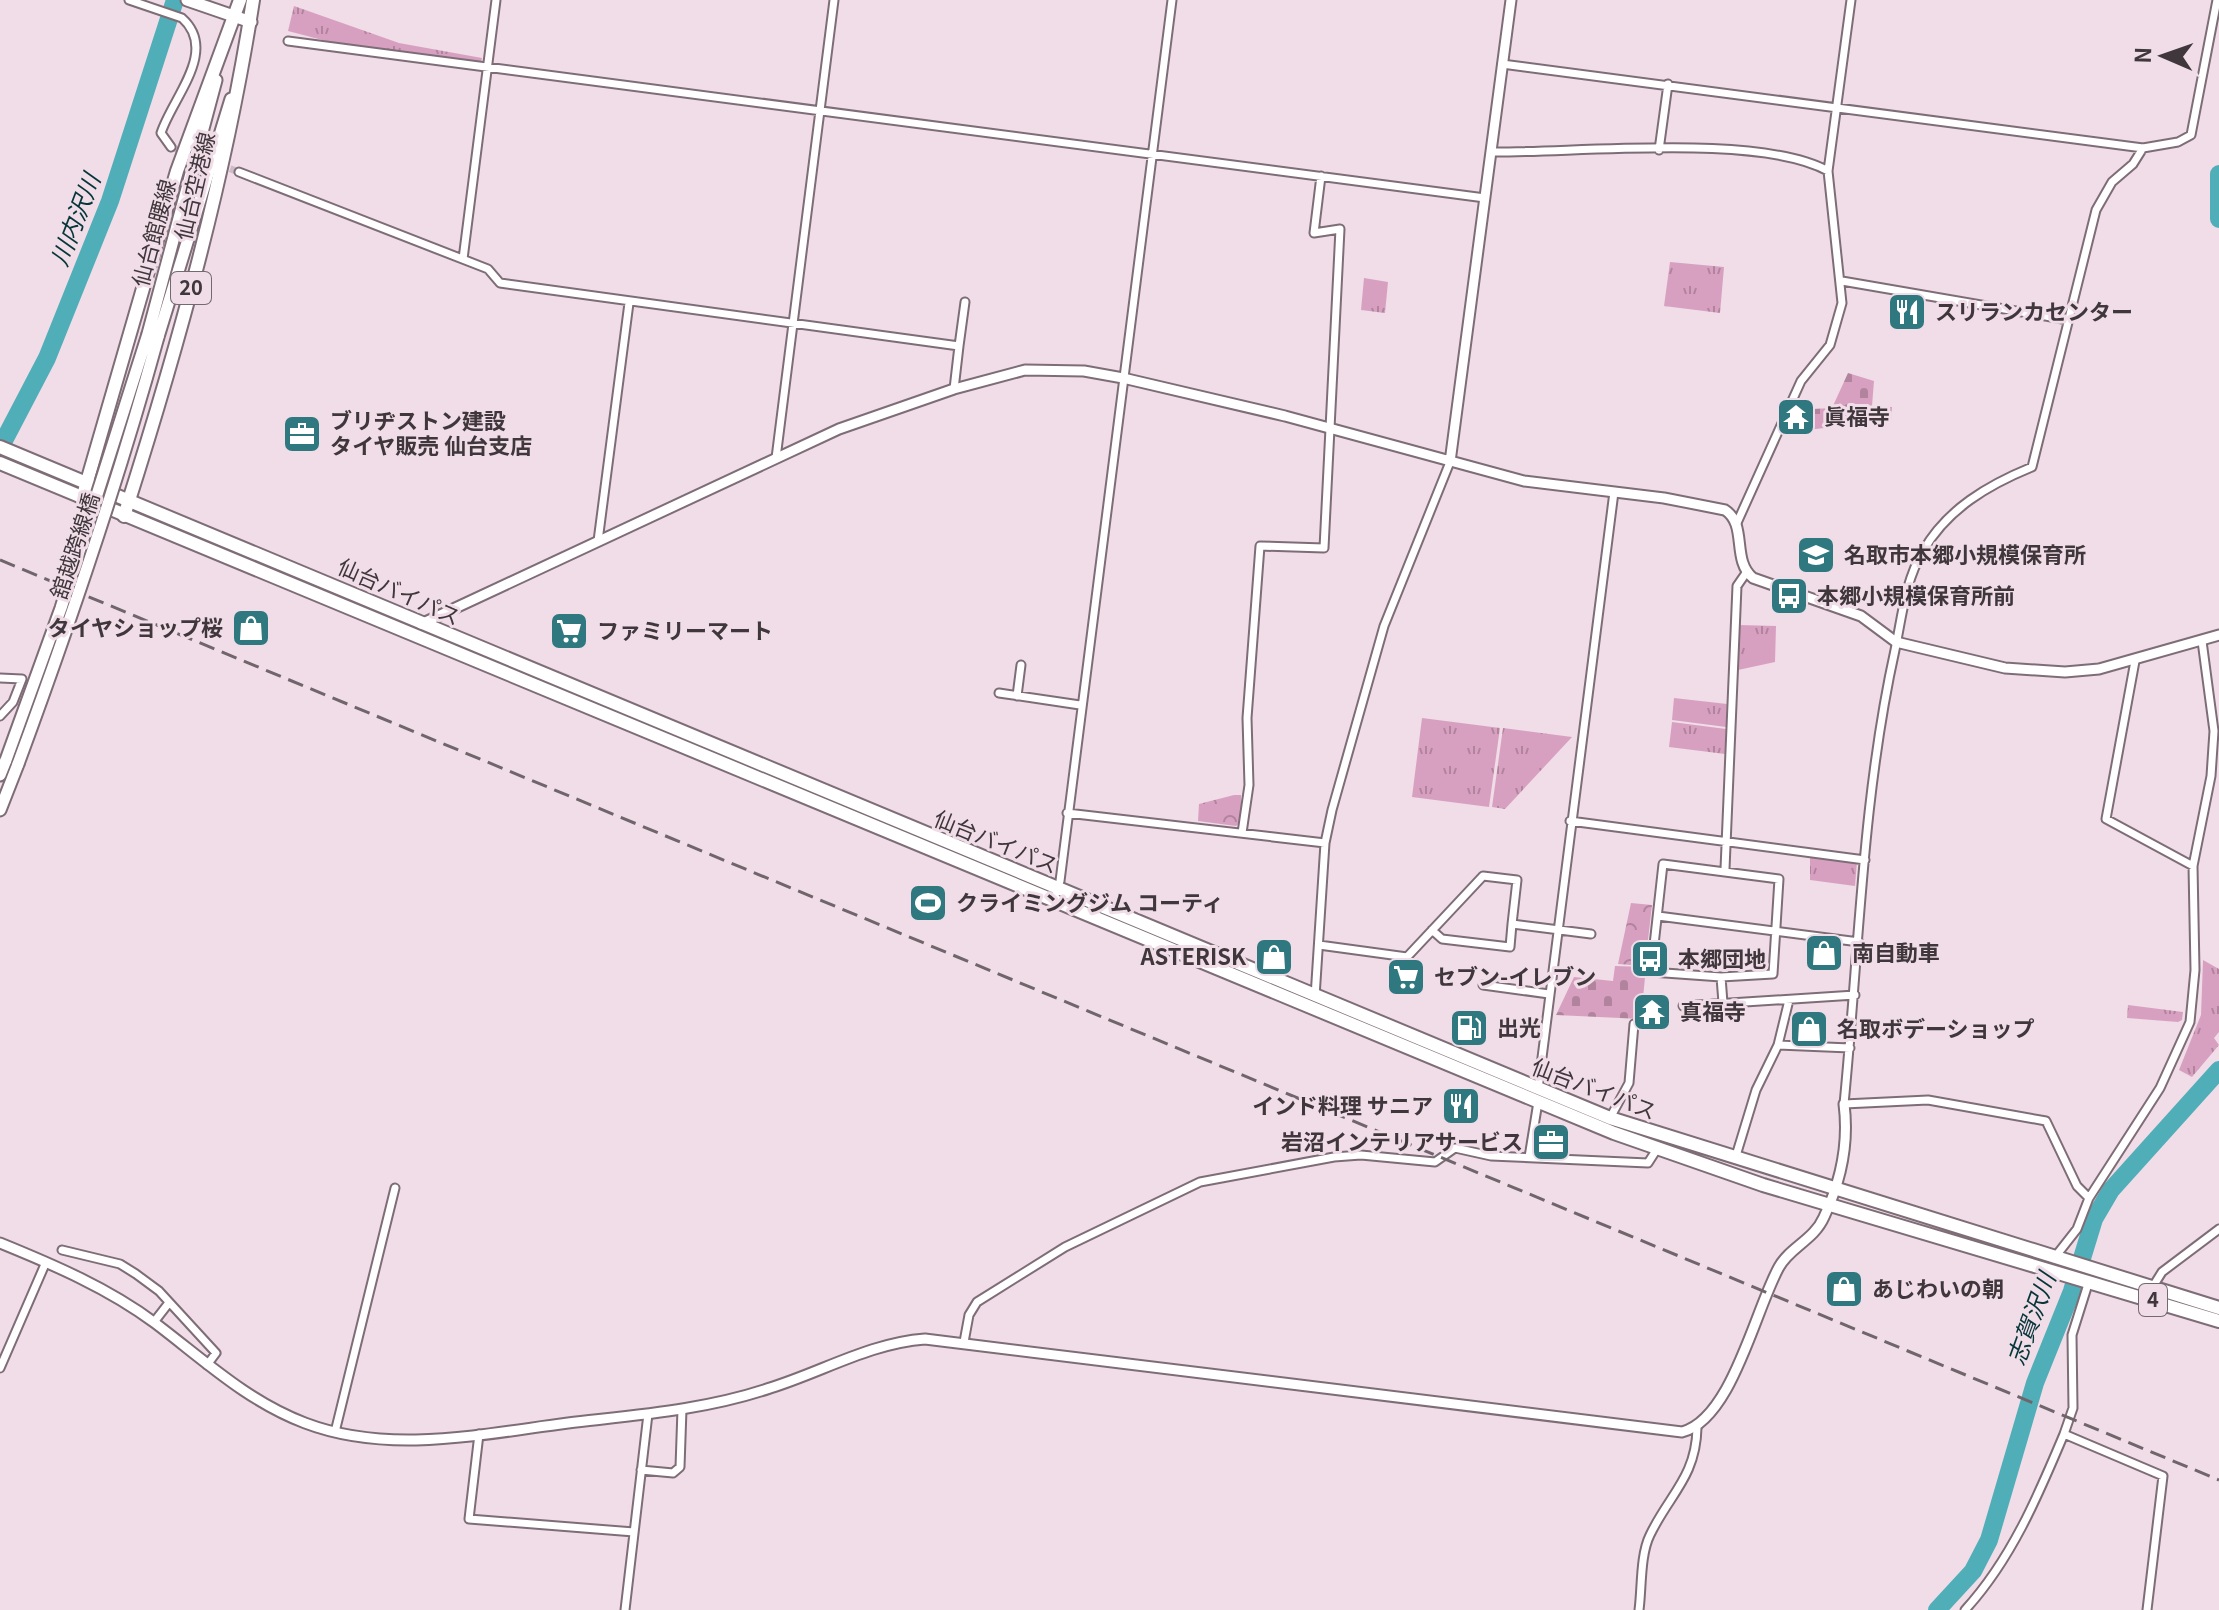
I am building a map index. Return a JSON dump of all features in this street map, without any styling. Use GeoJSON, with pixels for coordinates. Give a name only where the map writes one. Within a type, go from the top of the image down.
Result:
{"type":"FeatureCollection","features":[{"type":"Feature","properties":{"kind":"main road"},"geometry":{"type":"LineString","coordinates":[[187,0],[251,22]]}},
{"type":"Feature","properties":{"kind":"main road","name":"仙台空港線"},"geometry":{"type":"LineString","coordinates":[[82,499],[177,171],[236,16],[247,1]]}},
{"type":"Feature","properties":{"kind":"main road","name":"仙台空港線"},"geometry":{"type":"LineString","coordinates":[[124,516],[180,329],[217,186],[251,22],[247,1]]}},
{"type":"Feature","properties":{"kind":"main road","name":"仙台館腰線"},"geometry":{"type":"LineString","coordinates":[[153,336],[224,50]]}},
{"type":"Feature","properties":{"kind":"main road","name":"仙台館腰線"},"geometry":{"type":"LineString","coordinates":[[153,336],[245,56]]}},
{"type":"Feature","properties":{"kind":"main road","name":"舘越跨線橋"},"geometry":{"type":"LineString","coordinates":[[12,762],[121,470],[153,336]]}},
{"type":"Feature","properties":{"kind":"main road","name":"仙台バイパス"},"geometry":{"type":"LineString","coordinates":[[4,449],[130,498],[1056,896],[1315,997],[1657,1149],[1829,1204],[2069,1268],[2219,1321]]}},
{"type":"Feature","properties":{"kind":"main road","name":"仙台バイパス"},"geometry":{"type":"LineString","coordinates":[[1,464],[1538,1096],[2055,1257],[2069,1268]]}},
{"type":"Feature","properties":{"kind":"main road"},"geometry":{"type":"LineString","coordinates":[[0,775],[12,762]]}},
{"type":"Feature","properties":{"kind":"main road"},"geometry":{"type":"LineString","coordinates":[[0,810],[12,762]]}},
{"type":"Feature","properties":{"kind":"main road","name":"仙台バイパス"},"geometry":{"type":"LineString","coordinates":[[2089,1276],[2152,1288],[2219,1308]]}},
{"type":"Feature","properties":{"kind":"street"},"geometry":{"type":"LineString","coordinates":[[129,0],[182,18],[193,30],[194,63],[161,133],[171,147]]}},
{"type":"Feature","properties":{"kind":"street"},"geometry":{"type":"LineString","coordinates":[[463,259],[496,0]]}},
{"type":"Feature","properties":{"kind":"street"},"geometry":{"type":"LineString","coordinates":[[776,458],[834,0]]}},
{"type":"Feature","properties":{"kind":"street"},"geometry":{"type":"LineString","coordinates":[[1056,896],[1172,0]]}},
{"type":"Feature","properties":{"kind":"street"},"geometry":{"type":"LineString","coordinates":[[1315,997],[1325,843],[1380,638],[1450,462],[1511,0]]}},
{"type":"Feature","properties":{"kind":"street"},"geometry":{"type":"LineString","coordinates":[[1736,525],[1801,381],[1830,345],[1842,303],[1828,171],[1851,0]]}},
{"type":"Feature","properties":{"kind":"street"},"geometry":{"type":"LineString","coordinates":[[1502,64],[2143,148],[2178,142],[2191,135],[2217,0]]}},
{"type":"Feature","properties":{"kind":"street"},"geometry":{"type":"LineString","coordinates":[[288,41],[1485,198]]}},
{"type":"Feature","properties":{"kind":"street"},"geometry":{"type":"LineString","coordinates":[[1659,150],[1668,84]]}},
{"type":"Feature","properties":{"kind":"street"},"geometry":{"type":"LineString","coordinates":[[0,1243],[46,1262],[154,1322],[258,1402],[335,1432],[414,1440],[682,1409],[770,1389],[902,1341],[964,1342],[1682,1432],[1697,1428],[1718,1405],[1780,1265],[1815,1234],[1829,1204],[1846,1142],[1844,1104],[1880,727],[1912,572],[1936,532],[1972,497],[2032,467],[2096,210],[2112,182],[2133,164],[2143,148]]}},
{"type":"Feature","properties":{"kind":"street"},"geometry":{"type":"LineString","coordinates":[[1491,152],[1659,150],[1786,156],[1810,161],[1828,171]]}},
{"type":"Feature","properties":{"kind":"street"},"geometry":{"type":"LineString","coordinates":[[239,172],[488,269],[500,283],[959,346]]}},
{"type":"Feature","properties":{"kind":"street"},"geometry":{"type":"LineString","coordinates":[[1242,833],[1249,785],[1247,718],[1260,546],[1324,548],[1333,429],[1340,229],[1314,231],[1321,176]]}},
{"type":"Feature","properties":{"kind":"street"},"geometry":{"type":"LineString","coordinates":[[1842,281],[2068,320]]}},
{"type":"Feature","properties":{"kind":"street"},"geometry":{"type":"LineString","coordinates":[[954,389],[965,302]]}},
{"type":"Feature","properties":{"kind":"street"},"geometry":{"type":"LineString","coordinates":[[598,541],[629,303]]}},
{"type":"Feature","properties":{"kind":"street"},"geometry":{"type":"LineString","coordinates":[[421,624],[839,429],[954,389],[1025,370],[1084,371],[1123,378],[1333,429],[1524,481],[1725,510],[1736,525],[1746,573],[1861,616],[1896,642],[1969,661],[2036,672],[2099,669],[2219,635]]}},
{"type":"Feature","properties":{"kind":"street"},"geometry":{"type":"LineString","coordinates":[[1529,1157],[1614,492]]}},
{"type":"Feature","properties":{"kind":"street"},"geometry":{"type":"LineString","coordinates":[[1725,869],[1737,586],[1746,573]]}},
{"type":"Feature","properties":{"kind":"street"},"geometry":{"type":"LineString","coordinates":[[2055,1257],[2077,1229],[2089,1198],[2160,1088],[2190,1022],[2195,994],[2193,866],[2211,776],[2214,731],[2202,641]]}},
{"type":"Feature","properties":{"kind":"street"},"geometry":{"type":"LineString","coordinates":[[2135,661],[2106,819],[2193,866]]}},
{"type":"Feature","properties":{"kind":"street"},"geometry":{"type":"LineString","coordinates":[[1017,696],[1021,665]]}},
{"type":"Feature","properties":{"kind":"street"},"geometry":{"type":"LineString","coordinates":[[0,678],[22,679],[13,702],[0,716]]}},
{"type":"Feature","properties":{"kind":"street"},"geometry":{"type":"LineString","coordinates":[[999,693],[1080,705]]}},
{"type":"Feature","properties":{"kind":"street"},"geometry":{"type":"LineString","coordinates":[[1067,813],[1325,843]]}},
{"type":"Feature","properties":{"kind":"street"},"geometry":{"type":"LineString","coordinates":[[1570,821],[1865,860]]}},
{"type":"Feature","properties":{"kind":"street"},"geometry":{"type":"LineString","coordinates":[[1663,864],[1725,869],[1779,879],[1773,974],[1721,977],[1651,972],[1663,864]]}},
{"type":"Feature","properties":{"kind":"street"},"geometry":{"type":"LineString","coordinates":[[1319,945],[1407,957],[1432,930],[1483,876],[1517,880],[1510,947],[1442,939],[1432,930]]}},
{"type":"Feature","properties":{"kind":"street"},"geometry":{"type":"LineString","coordinates":[[1658,916],[1859,942]]}},
{"type":"Feature","properties":{"kind":"street"},"geometry":{"type":"LineString","coordinates":[[1512,924],[1591,934]]}},
{"type":"Feature","properties":{"kind":"street"},"geometry":{"type":"LineString","coordinates":[[1721,977],[1723,1003]]}},
{"type":"Feature","properties":{"kind":"street"},"geometry":{"type":"LineString","coordinates":[[1483,985],[1549,994]]}},
{"type":"Feature","properties":{"kind":"street"},"geometry":{"type":"LineString","coordinates":[[1683,1006],[1855,995]]}},
{"type":"Feature","properties":{"kind":"street"},"geometry":{"type":"LineString","coordinates":[[1735,1159],[1756,1090],[1778,1045],[1789,1000]]}},
{"type":"Feature","properties":{"kind":"street"},"geometry":{"type":"LineString","coordinates":[[1610,1118],[1629,1083],[1634,1024]]}},
{"type":"Feature","properties":{"kind":"street"},"geometry":{"type":"LineString","coordinates":[[1778,1045],[1850,1048]]}},
{"type":"Feature","properties":{"kind":"street"},"geometry":{"type":"LineString","coordinates":[[1844,1104],[1928,1100],[2046,1121],[2077,1186],[2089,1198]]}},
{"type":"Feature","properties":{"kind":"street"},"geometry":{"type":"LineString","coordinates":[[964,1342],[969,1315],[977,1302],[1065,1247],[1200,1182],[1334,1157],[1361,1155],[1435,1162],[1455,1148],[1491,1156],[1648,1163],[1657,1149]]}},
{"type":"Feature","properties":{"kind":"street"},"geometry":{"type":"LineString","coordinates":[[335,1432],[395,1188]]}},
{"type":"Feature","properties":{"kind":"street"},"geometry":{"type":"LineString","coordinates":[[2152,1288],[2162,1272],[2219,1229]]}},
{"type":"Feature","properties":{"kind":"street"},"geometry":{"type":"LineString","coordinates":[[62,1250],[120,1264],[159,1291],[216,1353],[207,1365]]}},
{"type":"Feature","properties":{"kind":"street"},"geometry":{"type":"LineString","coordinates":[[0,1368],[46,1262]]}},
{"type":"Feature","properties":{"kind":"street"},"geometry":{"type":"LineString","coordinates":[[1965,1610],[1986,1588],[2032,1511],[2064,1434],[2073,1408],[2072,1335],[2089,1276]]}},
{"type":"Feature","properties":{"kind":"street"},"geometry":{"type":"LineString","coordinates":[[154,1322],[168,1304]]}},
{"type":"Feature","properties":{"kind":"street"},"geometry":{"type":"LineString","coordinates":[[641,1470],[673,1473],[680,1467],[682,1409]]}},
{"type":"Feature","properties":{"kind":"street"},"geometry":{"type":"LineString","coordinates":[[625,1610],[648,1414]]}},
{"type":"Feature","properties":{"kind":"street"},"geometry":{"type":"LineString","coordinates":[[1639,1610],[1649,1538],[1684,1483],[1696,1454],[1697,1428]]}},
{"type":"Feature","properties":{"kind":"street"},"geometry":{"type":"LineString","coordinates":[[479,1434],[469,1519],[634,1532]]}},
{"type":"Feature","properties":{"kind":"street"},"geometry":{"type":"LineString","coordinates":[[2064,1434],[2163,1476],[2147,1610]]}},
{"type":"Feature","properties":{"kind":"green space"},"geometry":{"type":"Polygon","coordinates":[[[294,6],[399,43],[482,58],[481,62],[334,43],[288,31],[294,6]]]}},
{"type":"Feature","properties":{"kind":"green space"},"geometry":{"type":"Polygon","coordinates":[[[1670,262],[1724,267],[1720,313],[1664,306],[1670,262]]]}},
{"type":"Feature","properties":{"kind":"green space"},"geometry":{"type":"Polygon","coordinates":[[[1364,278],[1388,282],[1385,313],[1361,310],[1364,278]]]}},
{"type":"Feature","properties":{"kind":"green space"},"geometry":{"type":"Polygon","coordinates":[[[1848,373],[1874,381],[1872,406],[1892,407],[1891,421],[1806,430],[1812,409],[1832,408],[1848,373]]]}},
{"type":"Feature","properties":{"kind":"green space"},"geometry":{"type":"Polygon","coordinates":[[[1739,625],[1776,626],[1775,662],[1738,670],[1739,625]]]}},
{"type":"Feature","properties":{"kind":"green space"},"geometry":{"type":"Polygon","coordinates":[[[1674,698],[1727,704],[1726,727],[1672,720],[1674,698]]]}},
{"type":"Feature","properties":{"kind":"green space"},"geometry":{"type":"Polygon","coordinates":[[[1422,718],[1500,728],[1489,807],[1412,797],[1422,718]]]}},
{"type":"Feature","properties":{"kind":"green space"},"geometry":{"type":"Polygon","coordinates":[[[1672,722],[1726,729],[1725,754],[1669,747],[1672,722]]]}},
{"type":"Feature","properties":{"kind":"green space"},"geometry":{"type":"Polygon","coordinates":[[[1503,728],[1572,737],[1505,809],[1492,807],[1503,728]]]}},
{"type":"Feature","properties":{"kind":"green space"},"geometry":{"type":"Polygon","coordinates":[[[1241,795],[1241,822],[1236,826],[1198,821],[1199,804],[1241,795]]]}},
{"type":"Feature","properties":{"kind":"green space"},"geometry":{"type":"Polygon","coordinates":[[[1810,856],[1857,861],[1855,886],[1810,880],[1810,856]]]}},
{"type":"Feature","properties":{"kind":"green space"},"geometry":{"type":"Polygon","coordinates":[[[1631,903],[1652,905],[1645,966],[1618,964],[1631,903]]]}},
{"type":"Feature","properties":{"kind":"green space"},"geometry":{"type":"Polygon","coordinates":[[[2203,960],[2219,969],[2219,1032],[2214,1038],[2219,1045],[2192,1077],[2179,1070],[2201,1015],[2203,960]]]}},
{"type":"Feature","properties":{"kind":"green space"},"geometry":{"type":"Polygon","coordinates":[[[1615,966],[1646,967],[1641,1019],[1556,1015],[1574,977],[1613,981],[1615,966]]]}},
{"type":"Feature","properties":{"kind":"green space"},"geometry":{"type":"Polygon","coordinates":[[[2128,1005],[2183,1012],[2182,1020],[2127,1018],[2128,1005]]]}},
{"type":"Feature","properties":{"kind":"waterway","name":"川内沢川"},"geometry":{"type":"LineString","coordinates":[[0,448],[47,358],[110,201],[175,0]]}},
{"type":"Feature","properties":{"kind":"waterway","name":"志賀沢川"},"geometry":{"type":"LineString","coordinates":[[2219,174],[2219,219]]}},
{"type":"Feature","properties":{"kind":"waterway","name":"志賀沢川"},"geometry":{"type":"LineString","coordinates":[[1937,1610],[1973,1571],[1989,1540],[2035,1383],[2072,1291],[2094,1219],[2111,1190],[2219,1070]]}},
{"type":"Feature","properties":{"kind":"tunnel"},"geometry":{"type":"LineString","coordinates":[[171,147],[239,172]]}},
{"type":"Feature","properties":{"kind":"railway"},"geometry":{"type":"LineString","coordinates":[[0,560],[2219,1480]]}},
{"type":"Feature","properties":{"kind":"place","name":"スリランカセンター"},"geometry":{"type":"Point","coordinates":[1907,312]}},
{"type":"Feature","properties":{"kind":"place","name":"眞福寺"},"geometry":{"type":"Point","coordinates":[1796,417]}},
{"type":"Feature","properties":{"kind":"place","name":"ブリヂストン建設 タイヤ販売 仙台支店"},"geometry":{"type":"Point","coordinates":[302,434]}},
{"type":"Feature","properties":{"kind":"place","name":"名取市本郷小規模保育所"},"geometry":{"type":"Point","coordinates":[1816,555]}},
{"type":"Feature","properties":{"kind":"place","name":"本郷小規模保育所前"},"geometry":{"type":"Point","coordinates":[1789,596]}},
{"type":"Feature","properties":{"kind":"place","name":"タイヤショップ桜"},"geometry":{"type":"Point","coordinates":[251,628]}},
{"type":"Feature","properties":{"kind":"place","name":"ファミリーマート"},"geometry":{"type":"Point","coordinates":[569,631]}},
{"type":"Feature","properties":{"kind":"place","name":"クライミングジム コーティ"},"geometry":{"type":"Point","coordinates":[928,903]}},
{"type":"Feature","properties":{"kind":"place","name":"南自動車"},"geometry":{"type":"Point","coordinates":[1824,953]}},
{"type":"Feature","properties":{"kind":"place","name":"ASTERISK"},"geometry":{"type":"Point","coordinates":[1274,957]}},
{"type":"Feature","properties":{"kind":"place","name":"本郷団地"},"geometry":{"type":"Point","coordinates":[1650,959]}},
{"type":"Feature","properties":{"kind":"place","name":"セブン-イレブン"},"geometry":{"type":"Point","coordinates":[1406,977]}},
{"type":"Feature","properties":{"kind":"place","name":"真福寺"},"geometry":{"type":"Point","coordinates":[1652,1012]}},
{"type":"Feature","properties":{"kind":"place","name":"出光"},"geometry":{"type":"Point","coordinates":[1469,1028]}},
{"type":"Feature","properties":{"kind":"place","name":"名取ボデーショップ"},"geometry":{"type":"Point","coordinates":[1809,1029]}},
{"type":"Feature","properties":{"kind":"place","name":"インド料理 サニア"},"geometry":{"type":"Point","coordinates":[1461,1106]}},
{"type":"Feature","properties":{"kind":"place","name":"岩沼インテリアサービス"},"geometry":{"type":"Point","coordinates":[1551,1142]}},
{"type":"Feature","properties":{"kind":"place","name":"あじわいの朝"},"geometry":{"type":"Point","coordinates":[1844,1289]}}]}
